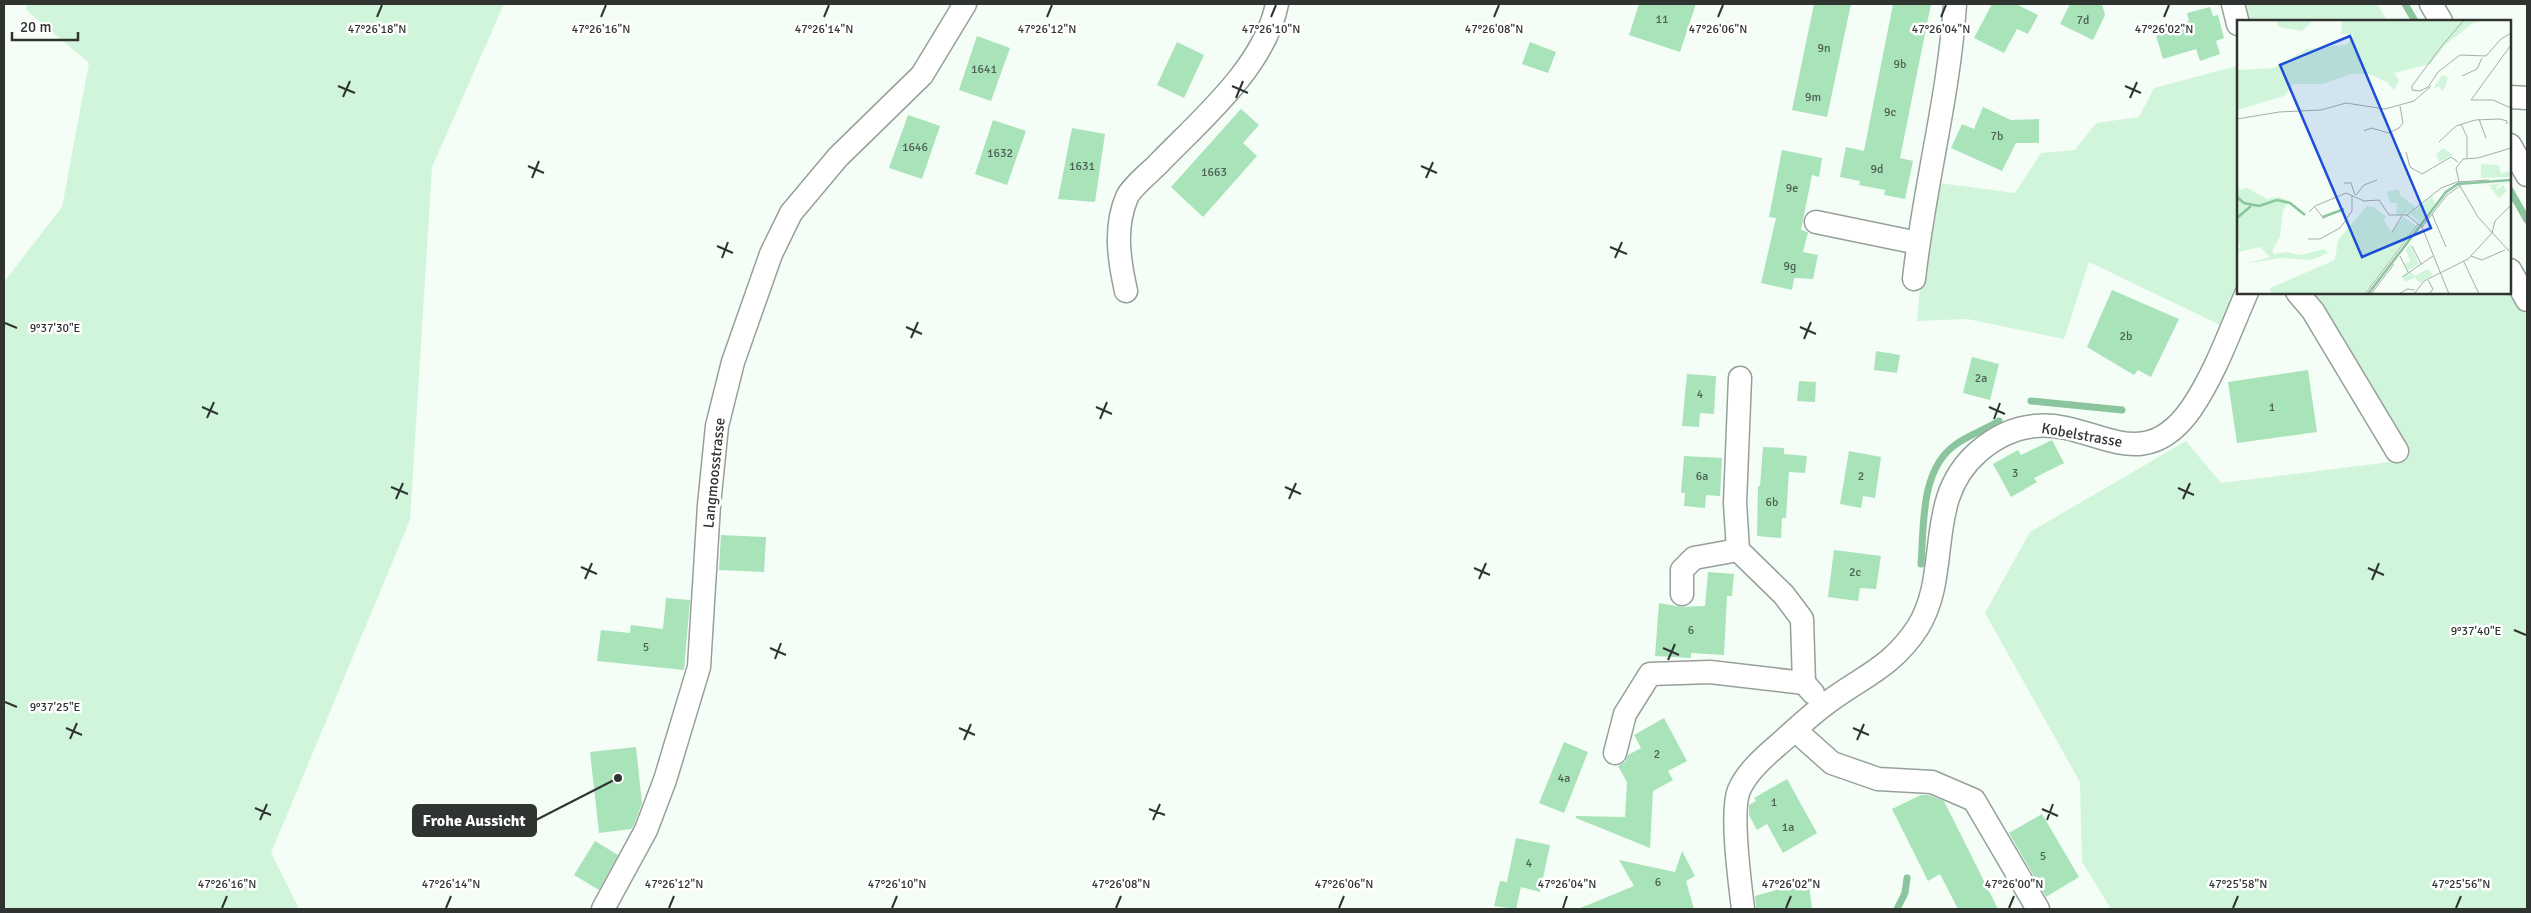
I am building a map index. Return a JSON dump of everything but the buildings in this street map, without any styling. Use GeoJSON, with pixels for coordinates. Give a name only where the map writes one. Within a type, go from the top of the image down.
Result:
{"type":"FeatureCollection","features":[{"type":"Feature","properties":{"kind":"street","name":"Langmoosstrasse"},"geometry":{"type":"LineString","coordinates":[[603,909],[646,830],[666,780],[699,667],[709,505],[717,426],[733,362],[771,254],[792,213],[838,157],[922,75],[965,4]]}},
{"type":"Feature","properties":{"kind":"street"},"geometry":{"type":"LineString","coordinates":[[1126,291],[1118,241],[1128,196],[1210,111],[1251,63],[1274,23],[1277,4]]}},
{"type":"Feature","properties":{"kind":"street"},"geometry":{"type":"LineString","coordinates":[[1914,279],[1918,243],[1952,47],[1955,4]]}},
{"type":"Feature","properties":{"kind":"street"},"geometry":{"type":"LineString","coordinates":[[2234,4],[2237,20]]}},
{"type":"Feature","properties":{"kind":"street"},"geometry":{"type":"LineString","coordinates":[[2431,4],[2440,20]]}},
{"type":"Feature","properties":{"kind":"street"},"geometry":{"type":"LineString","coordinates":[[2511,97],[2527,98]]}},
{"type":"Feature","properties":{"kind":"street"},"geometry":{"type":"LineString","coordinates":[[2511,146],[2527,175]]}},
{"type":"Feature","properties":{"kind":"street"},"geometry":{"type":"LineString","coordinates":[[1816,222],[1918,243]]}},
{"type":"Feature","properties":{"kind":"street"},"geometry":{"type":"LineString","coordinates":[[2511,272],[2527,300]]}},
{"type":"Feature","properties":{"kind":"street","name":"Kobelstrasse"},"geometry":{"type":"LineString","coordinates":[[1743,909],[1736,814],[1739,790],[1759,761],[1823,705],[1888,664],[1918,626],[1933,588],[1941,517],[1954,482],[1977,453],[2005,433],[2036,426],[2058,427],[2116,443],[2148,444],[2168,432],[2190,410],[2212,371],[2246,294]]}},
{"type":"Feature","properties":{"kind":"street"},"geometry":{"type":"LineString","coordinates":[[2298,294],[2313,311],[2398,451]]}},
{"type":"Feature","properties":{"kind":"street"},"geometry":{"type":"LineString","coordinates":[[1740,378],[1735,503],[1738,550],[1784,595],[1802,618],[1804,683],[1823,705]]}},
{"type":"Feature","properties":{"kind":"street"},"geometry":{"type":"LineString","coordinates":[[1682,594],[1682,570],[1694,558],[1738,550]]}},
{"type":"Feature","properties":{"kind":"street"},"geometry":{"type":"LineString","coordinates":[[1615,753],[1625,714],[1650,674],[1710,672],[1804,683]]}},
{"type":"Feature","properties":{"kind":"street"},"geometry":{"type":"LineString","coordinates":[[1795,730],[1832,764],[1878,779],[1932,782],[1974,800],[2038,909]]}},
{"type":"Feature","properties":{"kind":"green space"},"geometry":{"type":"Polygon","coordinates":[[[27,4],[504,4],[432,167],[410,520],[271,853],[299,909],[4,909],[4,282],[62,207],[89,63],[26,10],[27,4]]]}},
{"type":"Feature","properties":{"kind":"green space"},"geometry":{"type":"Polygon","coordinates":[[[2244,4],[2378,4],[2386,20],[2248,20],[2244,4]]]}},
{"type":"Feature","properties":{"kind":"green space"},"geometry":{"type":"Polygon","coordinates":[[[2237,66],[2237,282],[2220,325],[2089,262],[2064,339],[1967,319],[1917,321],[1922,263],[1939,183],[2015,193],[2041,153],[2075,150],[2096,123],[2139,117],[2154,88],[2237,66]]]}},
{"type":"Feature","properties":{"kind":"green space"},"geometry":{"type":"Polygon","coordinates":[[[2511,287],[2527,316],[2527,909],[2111,909],[2082,862],[2080,782],[1985,613],[2030,532],[2186,441],[2221,483],[2390,462],[2405,448],[2307,294],[2511,294],[2511,287]]]}},
{"type":"Feature","properties":{"kind":"waterway"},"geometry":{"type":"LineString","coordinates":[[2405,4],[2414,20]]}},
{"type":"Feature","properties":{"kind":"waterway"},"geometry":{"type":"LineString","coordinates":[[2511,192],[2527,220]]}},
{"type":"Feature","properties":{"kind":"waterway"},"geometry":{"type":"LineString","coordinates":[[2031,401],[2122,410]]}},
{"type":"Feature","properties":{"kind":"waterway"},"geometry":{"type":"LineString","coordinates":[[1921,564],[1926,500],[1935,469],[1955,445],[1999,421]]}},
{"type":"Feature","properties":{"kind":"waterway"},"geometry":{"type":"LineString","coordinates":[[1897,909],[1905,893],[1907,878]]}},
{"type":"Feature","properties":{"kind":"place","name":"Frohe Aussicht"},"geometry":{"type":"Point","coordinates":[618,778]}}]}
